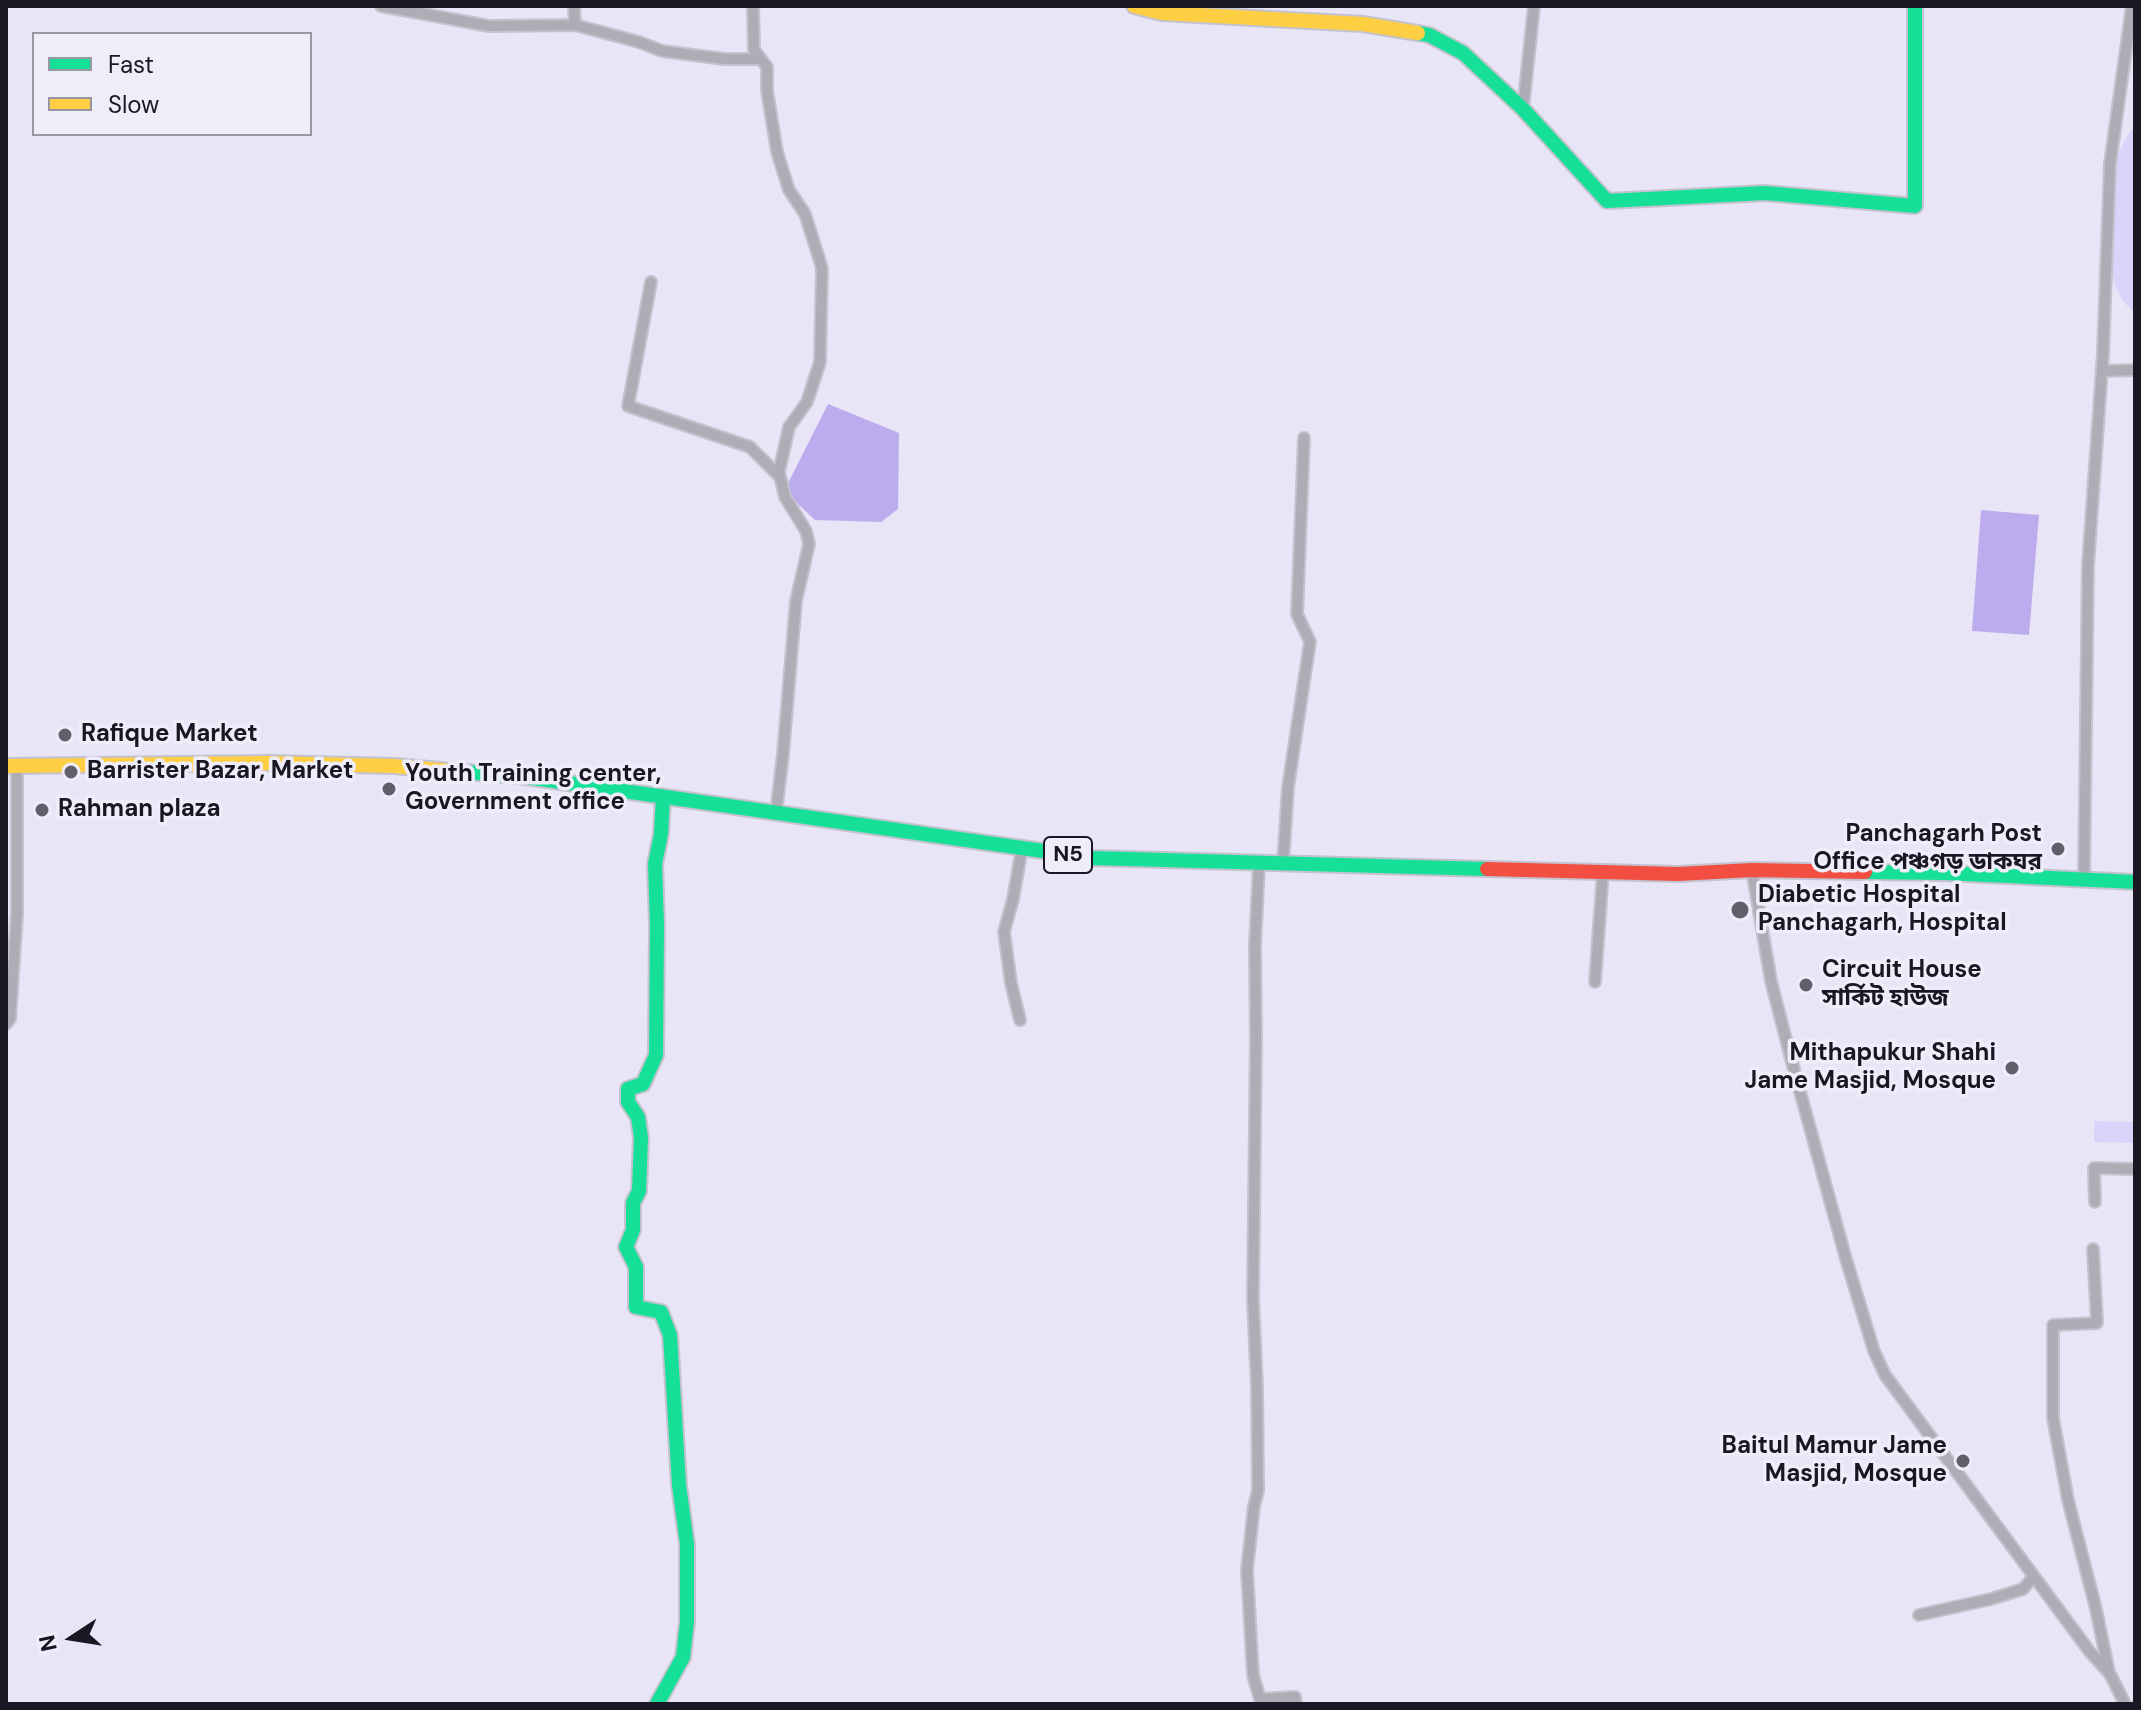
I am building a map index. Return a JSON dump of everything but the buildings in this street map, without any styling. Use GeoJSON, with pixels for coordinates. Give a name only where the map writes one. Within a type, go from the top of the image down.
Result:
{"type":"FeatureCollection","features":[{"type":"Feature","properties":{"kind":"main road"},"geometry":{"type":"LineString","coordinates":[[1134,6],[1162,13],[1363,24],[1429,35],[1463,53],[1523,109],[1607,201],[1765,193],[1915,206],[1915,6]]}},
{"type":"Feature","properties":{"kind":"main road","name":"N5"},"geometry":{"type":"LineString","coordinates":[[12,766],[269,763],[394,766],[519,776],[1092,858],[1678,874],[1752,870],[1945,873],[2135,882]]}},
{"type":"Feature","properties":{"kind":"main road"},"geometry":{"type":"LineString","coordinates":[[657,1704],[683,1657],[687,1622],[687,1544],[679,1485],[670,1335],[661,1312],[636,1307],[636,1267],[626,1247],[633,1230],[633,1203],[639,1191],[641,1138],[638,1117],[628,1102],[628,1089],[643,1084],[656,1055],[655,864],[661,834],[663,797]]}},
{"type":"Feature","properties":{"kind":"street"},"geometry":{"type":"LineString","coordinates":[[381,6],[489,26],[575,25],[662,51],[724,59],[761,59]]}},
{"type":"Feature","properties":{"kind":"street"},"geometry":{"type":"LineString","coordinates":[[574,6],[575,25]]}},
{"type":"Feature","properties":{"kind":"street"},"geometry":{"type":"LineString","coordinates":[[753,6],[754,50],[767,67],[767,90],[777,152],[789,190],[805,214],[822,268],[820,362],[807,402],[789,427],[779,472],[785,497],[806,531],[809,544],[796,601],[776,813]]}},
{"type":"Feature","properties":{"kind":"street"},"geometry":{"type":"LineString","coordinates":[[1523,109],[1534,6]]}},
{"type":"Feature","properties":{"kind":"street"},"geometry":{"type":"LineString","coordinates":[[2084,879],[2088,565],[2102,371],[2110,164],[2132,6]]}},
{"type":"Feature","properties":{"kind":"street"},"geometry":{"type":"LineString","coordinates":[[651,282],[628,406],[750,447],[781,479]]}},
{"type":"Feature","properties":{"kind":"street"},"geometry":{"type":"LineString","coordinates":[[2102,371],[2135,370]]}},
{"type":"Feature","properties":{"kind":"street"},"geometry":{"type":"LineString","coordinates":[[1283,864],[1288,787],[1310,642],[1297,614],[1304,438]]}},
{"type":"Feature","properties":{"kind":"street"},"geometry":{"type":"LineString","coordinates":[[6,1024],[10,1019],[17,913],[12,766]]}},
{"type":"Feature","properties":{"kind":"street"},"geometry":{"type":"LineString","coordinates":[[1020,1020],[1004,932],[1022,848]]}},
{"type":"Feature","properties":{"kind":"street"},"geometry":{"type":"LineString","coordinates":[[1259,864],[1255,945],[1253,1284],[1258,1491],[1247,1570],[1253,1675],[1260,1699],[1295,1697],[1296,1704]]}},
{"type":"Feature","properties":{"kind":"street"},"geometry":{"type":"LineString","coordinates":[[1752,870],[1771,981],[1874,1351],[1885,1375],[2090,1652],[2110,1674]]}},
{"type":"Feature","properties":{"kind":"street"},"geometry":{"type":"LineString","coordinates":[[1595,982],[1603,872]]}},
{"type":"Feature","properties":{"kind":"street"},"geometry":{"type":"LineString","coordinates":[[2095,1202],[2094,1168],[2135,1169]]}},
{"type":"Feature","properties":{"kind":"street"},"geometry":{"type":"LineString","coordinates":[[2093,1249],[2097,1323],[2053,1325],[2053,1418],[2068,1500],[2110,1674],[2125,1704]]}},
{"type":"Feature","properties":{"kind":"street"},"geometry":{"type":"LineString","coordinates":[[1919,1615],[2023,1589],[2034,1576]]}},
{"type":"Feature","properties":{"kind":"shaded area"},"geometry":{"type":"Polygon","coordinates":[[[2135,127],[2135,314],[2122,300],[2112,271],[2115,164],[2130,131],[2135,127]]]}},
{"type":"Feature","properties":{"kind":"shaded area"},"geometry":{"type":"Polygon","coordinates":[[[828,404],[899,433],[898,509],[881,522],[815,520],[784,491],[828,404]]]}},
{"type":"Feature","properties":{"kind":"shaded area"},"geometry":{"type":"Polygon","coordinates":[[[1981,510],[2039,515],[2029,635],[1972,631],[1981,510]]]}},
{"type":"Feature","properties":{"kind":"shaded area"},"geometry":{"type":"Polygon","coordinates":[[[2094,1121],[2134,1122],[2133,1143],[2094,1142],[2094,1121]]]}},
{"type":"Feature","properties":{"kind":"traffic: fast"},"geometry":{"type":"LineString","coordinates":[[1418,33],[1429,35],[1463,53],[1523,109],[1607,201],[1765,193],[1915,206],[1915,6]]}},
{"type":"Feature","properties":{"kind":"traffic: fast"},"geometry":{"type":"LineString","coordinates":[[464,772],[519,776],[1092,858],[1487,869]]}},
{"type":"Feature","properties":{"kind":"traffic: fast"},"geometry":{"type":"LineString","coordinates":[[657,1704],[683,1657],[687,1622],[687,1544],[679,1485],[670,1335],[661,1312],[636,1307],[636,1267],[626,1247],[633,1230],[633,1203],[639,1191],[641,1138],[638,1117],[628,1102],[628,1089],[643,1084],[656,1055],[655,864],[661,834],[663,797]]}},
{"type":"Feature","properties":{"kind":"traffic: fast"},"geometry":{"type":"LineString","coordinates":[[1865,872],[2135,882]]}},
{"type":"Feature","properties":{"kind":"traffic: slow"},"geometry":{"type":"LineString","coordinates":[[1134,6],[1162,13],[1363,24],[1418,33]]}},
{"type":"Feature","properties":{"kind":"traffic: slow"},"geometry":{"type":"LineString","coordinates":[[6,766],[269,763],[394,766],[464,772]]}},
{"type":"Feature","properties":{"kind":"traffic: jam"},"geometry":{"type":"LineString","coordinates":[[1487,869],[1678,874],[1752,870],[1865,872]]}},
{"type":"Feature","properties":{"kind":"place","name":"Rafique Market"},"geometry":{"type":"Point","coordinates":[65,735]}},
{"type":"Feature","properties":{"kind":"place","name":"Barrister Bazar, Market"},"geometry":{"type":"Point","coordinates":[71,772]}},
{"type":"Feature","properties":{"kind":"place","name":"Youth Training center, Government office"},"geometry":{"type":"Point","coordinates":[389,789]}},
{"type":"Feature","properties":{"kind":"place","name":"Rahman plaza"},"geometry":{"type":"Point","coordinates":[42,810]}},
{"type":"Feature","properties":{"kind":"place","name":"Panchagarh Post Office পঞ্চগড় ডাকঘর"},"geometry":{"type":"Point","coordinates":[2058,849]}},
{"type":"Feature","properties":{"kind":"place","name":"Diabetic Hospital Panchagarh, Hospital"},"geometry":{"type":"Point","coordinates":[1740,910]}},
{"type":"Feature","properties":{"kind":"place","name":"Circuit House সার্কিট হাউজ"},"geometry":{"type":"Point","coordinates":[1806,985]}},
{"type":"Feature","properties":{"kind":"place","name":"Mithapukur Shahi Jame Masjid, Mosque"},"geometry":{"type":"Point","coordinates":[2012,1068]}},
{"type":"Feature","properties":{"kind":"place","name":"Baitul Mamur Jame Masjid, Mosque"},"geometry":{"type":"Point","coordinates":[1963,1461]}}]}
